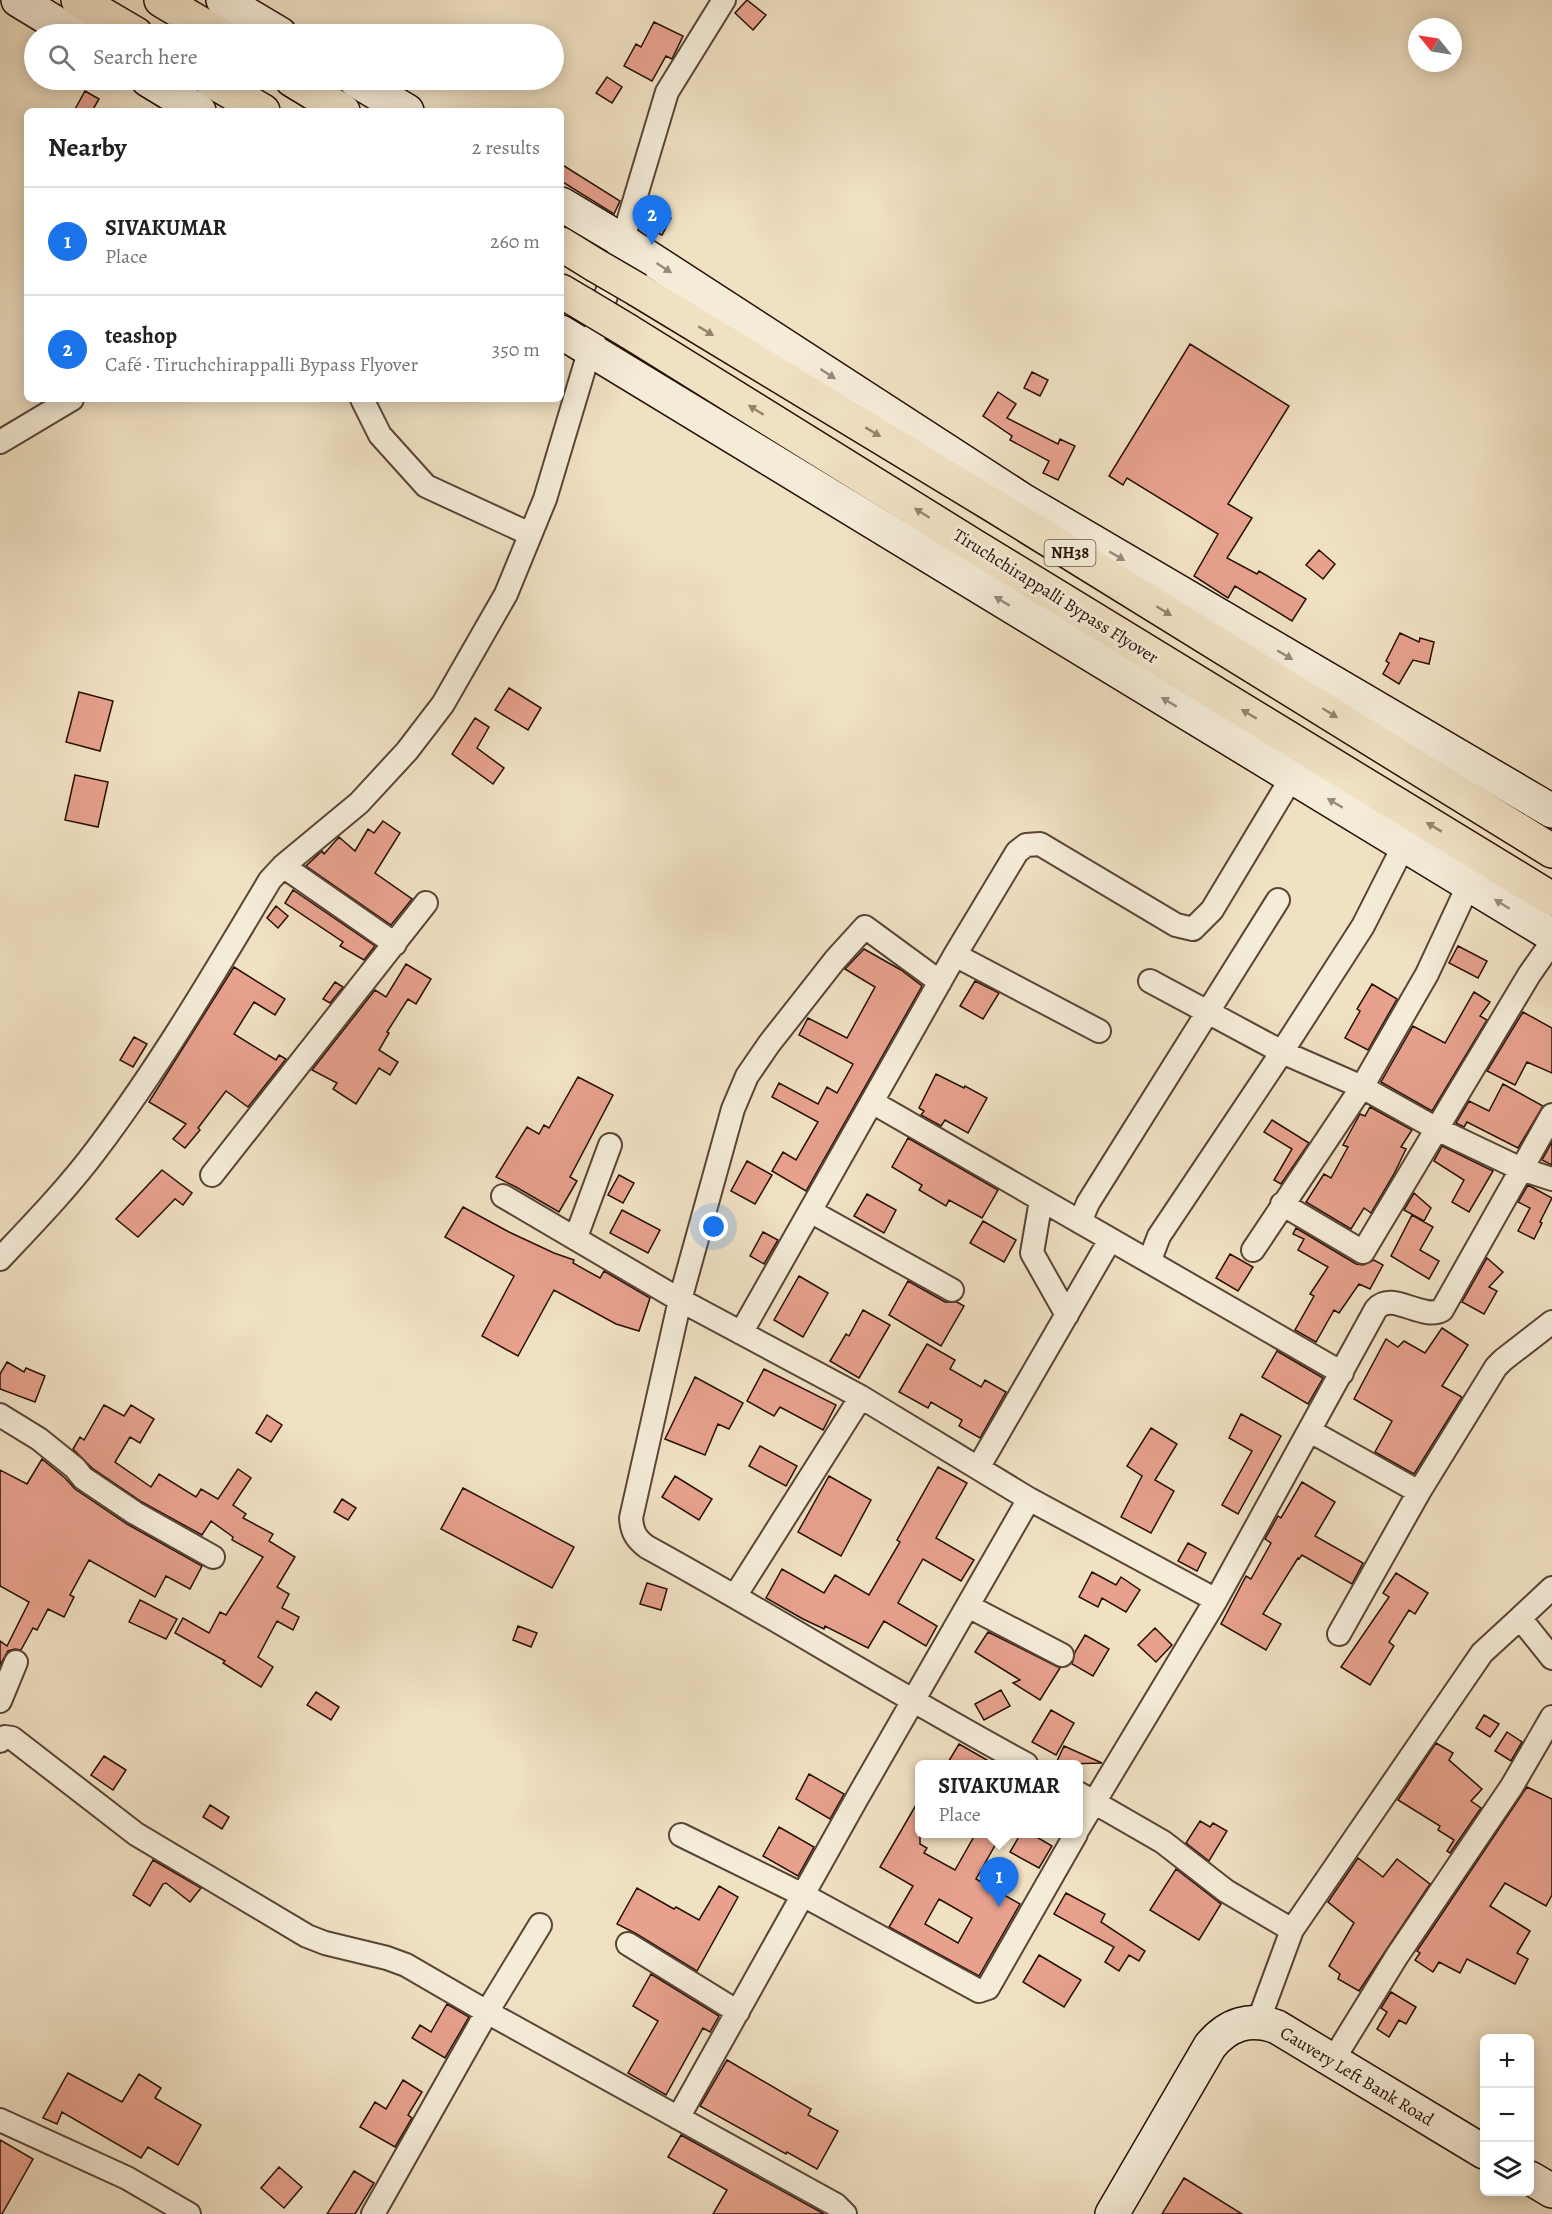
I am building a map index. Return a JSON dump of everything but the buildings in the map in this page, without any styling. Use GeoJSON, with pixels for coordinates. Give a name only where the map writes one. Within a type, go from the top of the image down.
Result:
{"type":"FeatureCollection","features":[{"type":"Feature","properties":{"kind":"highway"},"geometry":{"type":"LineString","coordinates":[[78,0],[119,24]]}},
{"type":"Feature","properties":{"kind":"highway"},"geometry":{"type":"LineString","coordinates":[[161,0],[201,24]]}},
{"type":"Feature","properties":{"kind":"highway"},"geometry":{"type":"LineString","coordinates":[[227,90],[257,108]]}},
{"type":"Feature","properties":{"kind":"highway"},"geometry":{"type":"LineString","coordinates":[[308,90],[338,108]]}},
{"type":"Feature","properties":{"kind":"highway","name":"NH38"},"geometry":{"type":"LineString","coordinates":[[564,246],[991,504],[1552,851]]}},
{"type":"Feature","properties":{"kind":"highway","name":"Tiruchchirappalli Bypass Flyover"},"geometry":{"type":"LineString","coordinates":[[572,298],[1552,899]]}},
{"type":"Feature","properties":{"kind":"street"},"geometry":{"type":"LineString","coordinates":[[18,0],[58,24]]}},
{"type":"Feature","properties":{"kind":"street"},"geometry":{"type":"LineString","coordinates":[[223,0],[263,24]]}},
{"type":"Feature","properties":{"kind":"street"},"geometry":{"type":"LineString","coordinates":[[0,1259],[30,1228],[96,1151],[141,1089],[270,880],[283,866],[358,802],[407,751],[436,713],[506,594],[545,499],[667,92],[723,0]]}},
{"type":"Feature","properties":{"kind":"street"},"geometry":{"type":"LineString","coordinates":[[164,90],[194,108]]}},
{"type":"Feature","properties":{"kind":"street"},"geometry":{"type":"LineString","coordinates":[[372,90],[402,108]]}},
{"type":"Feature","properties":{"kind":"street"},"geometry":{"type":"LineString","coordinates":[[564,206],[623,241],[1024,501],[1552,811]]}},
{"type":"Feature","properties":{"kind":"street"},"geometry":{"type":"LineString","coordinates":[[564,335],[1552,935]]}},
{"type":"Feature","properties":{"kind":"street"},"geometry":{"type":"LineString","coordinates":[[0,442],[67,402]]}},
{"type":"Feature","properties":{"kind":"street"},"geometry":{"type":"LineString","coordinates":[[364,402],[380,435],[426,486],[530,534]]}},
{"type":"Feature","properties":{"kind":"street"},"geometry":{"type":"LineString","coordinates":[[741,1332],[955,955],[1017,852],[1026,844],[1040,844],[1176,925],[1193,929],[1212,910],[1292,777]]}},
{"type":"Feature","properties":{"kind":"street"},"geometry":{"type":"LineString","coordinates":[[1155,1265],[1151,1257],[1159,1236],[1363,926],[1404,845]]}},
{"type":"Feature","properties":{"kind":"street"},"geometry":{"type":"LineString","coordinates":[[283,866],[395,945]]}},
{"type":"Feature","properties":{"kind":"street"},"geometry":{"type":"LineString","coordinates":[[1253,1250],[1362,1087],[1427,974],[1469,884]]}},
{"type":"Feature","properties":{"kind":"street"},"geometry":{"type":"LineString","coordinates":[[1080,1222],[1088,1203],[1278,900]]}},
{"type":"Feature","properties":{"kind":"street"},"geometry":{"type":"LineString","coordinates":[[212,1175],[426,903]]}},
{"type":"Feature","properties":{"kind":"street"},"geometry":{"type":"LineString","coordinates":[[940,982],[865,927],[835,960],[769,1044],[747,1076],[733,1109],[680,1300],[632,1526],[639,1541],[647,1547],[1019,1760]]}},
{"type":"Feature","properties":{"kind":"street"},"geometry":{"type":"LineString","coordinates":[[1282,1204],[1363,1252],[1529,975],[1552,942]]}},
{"type":"Feature","properties":{"kind":"street"},"geometry":{"type":"LineString","coordinates":[[955,955],[1099,1031]]}},
{"type":"Feature","properties":{"kind":"street"},"geometry":{"type":"LineString","coordinates":[[1149,981],[1282,1052],[1362,1087],[1437,1129],[1521,1169],[1552,1179]]}},
{"type":"Feature","properties":{"kind":"street"},"geometry":{"type":"LineString","coordinates":[[872,1102],[1342,1373]]}},
{"type":"Feature","properties":{"kind":"street"},"geometry":{"type":"LineString","coordinates":[[1292,1930],[1226,1891],[1163,1842],[1086,1797],[1216,1600],[1376,1309],[1382,1303],[1388,1302],[1420,1311],[1437,1313],[1442,1310],[1552,1115]]}},
{"type":"Feature","properties":{"kind":"street"},"geometry":{"type":"LineString","coordinates":[[576,1237],[610,1145]]}},
{"type":"Feature","properties":{"kind":"street"},"geometry":{"type":"LineString","coordinates":[[503,1196],[576,1237],[651,1284],[861,1397],[1029,1499],[1216,1600]]}},
{"type":"Feature","properties":{"kind":"street"},"geometry":{"type":"LineString","coordinates":[[1041,1200],[1032,1253],[1067,1315]]}},
{"type":"Feature","properties":{"kind":"street"},"geometry":{"type":"LineString","coordinates":[[810,1211],[952,1290]]}},
{"type":"Feature","properties":{"kind":"street"},"geometry":{"type":"LineString","coordinates":[[978,1468],[1110,1240]]}},
{"type":"Feature","properties":{"kind":"street"},"geometry":{"type":"LineString","coordinates":[[1339,1634],[1419,1492],[1496,1367],[1503,1359],[1552,1322]]}},
{"type":"Feature","properties":{"kind":"street"},"geometry":{"type":"LineString","coordinates":[[735,1596],[861,1397]]}},
{"type":"Feature","properties":{"kind":"street"},"geometry":{"type":"LineString","coordinates":[[0,1415],[39,1439],[75,1468],[83,1478],[213,1557]]}},
{"type":"Feature","properties":{"kind":"street"},"geometry":{"type":"LineString","coordinates":[[1310,1431],[1419,1492]]}},
{"type":"Feature","properties":{"kind":"street"},"geometry":{"type":"LineString","coordinates":[[678,2118],[1029,1499]]}},
{"type":"Feature","properties":{"kind":"street"},"geometry":{"type":"LineString","coordinates":[[1258,2022],[1292,1930],[1482,1653],[1552,1588]]}},
{"type":"Feature","properties":{"kind":"street"},"geometry":{"type":"LineString","coordinates":[[968,1606],[1062,1655]]}},
{"type":"Feature","properties":{"kind":"street"},"geometry":{"type":"LineString","coordinates":[[1520,1618],[1552,1658]]}},
{"type":"Feature","properties":{"kind":"street"},"geometry":{"type":"LineString","coordinates":[[0,1701],[16,1662]]}},
{"type":"Feature","properties":{"kind":"street"},"geometry":{"type":"LineString","coordinates":[[1333,2060],[1397,1956],[1512,1786],[1552,1717]]}},
{"type":"Feature","properties":{"kind":"street"},"geometry":{"type":"LineString","coordinates":[[0,1741],[5,1737],[12,1738],[136,1834],[307,1936],[406,1965],[836,2205],[845,2214]]}},
{"type":"Feature","properties":{"kind":"street"},"geometry":{"type":"LineString","coordinates":[[681,1835],[803,1895],[974,1989],[984,1990],[988,1988],[1073,1838]]}},
{"type":"Feature","properties":{"kind":"street"},"geometry":{"type":"LineString","coordinates":[[373,2214],[487,2012],[540,1925]]}},
{"type":"Feature","properties":{"kind":"street"},"geometry":{"type":"LineString","coordinates":[[628,1944],[738,2012]]}},
{"type":"Feature","properties":{"kind":"street","name":"Cauvery Left Bank Road"},"geometry":{"type":"LineString","coordinates":[[1112,2214],[1210,2046],[1224,2031],[1246,2022],[1258,2022],[1277,2027],[1480,2149]]}},
{"type":"Feature","properties":{"kind":"street"},"geometry":{"type":"LineString","coordinates":[[0,2120],[127,2178],[189,2214]]}},
{"type":"Feature","properties":{"kind":"street"},"geometry":{"type":"LineString","coordinates":[[1534,2180],[1552,2191]]}},
{"type":"Feature","properties":{"kind":"place","name":"teashop"},"geometry":{"type":"Point","coordinates":[652,245]}},
{"type":"Feature","properties":{"kind":"place","name":"SIVAKUMAR"},"geometry":{"type":"Point","coordinates":[999,1907]}}]}
